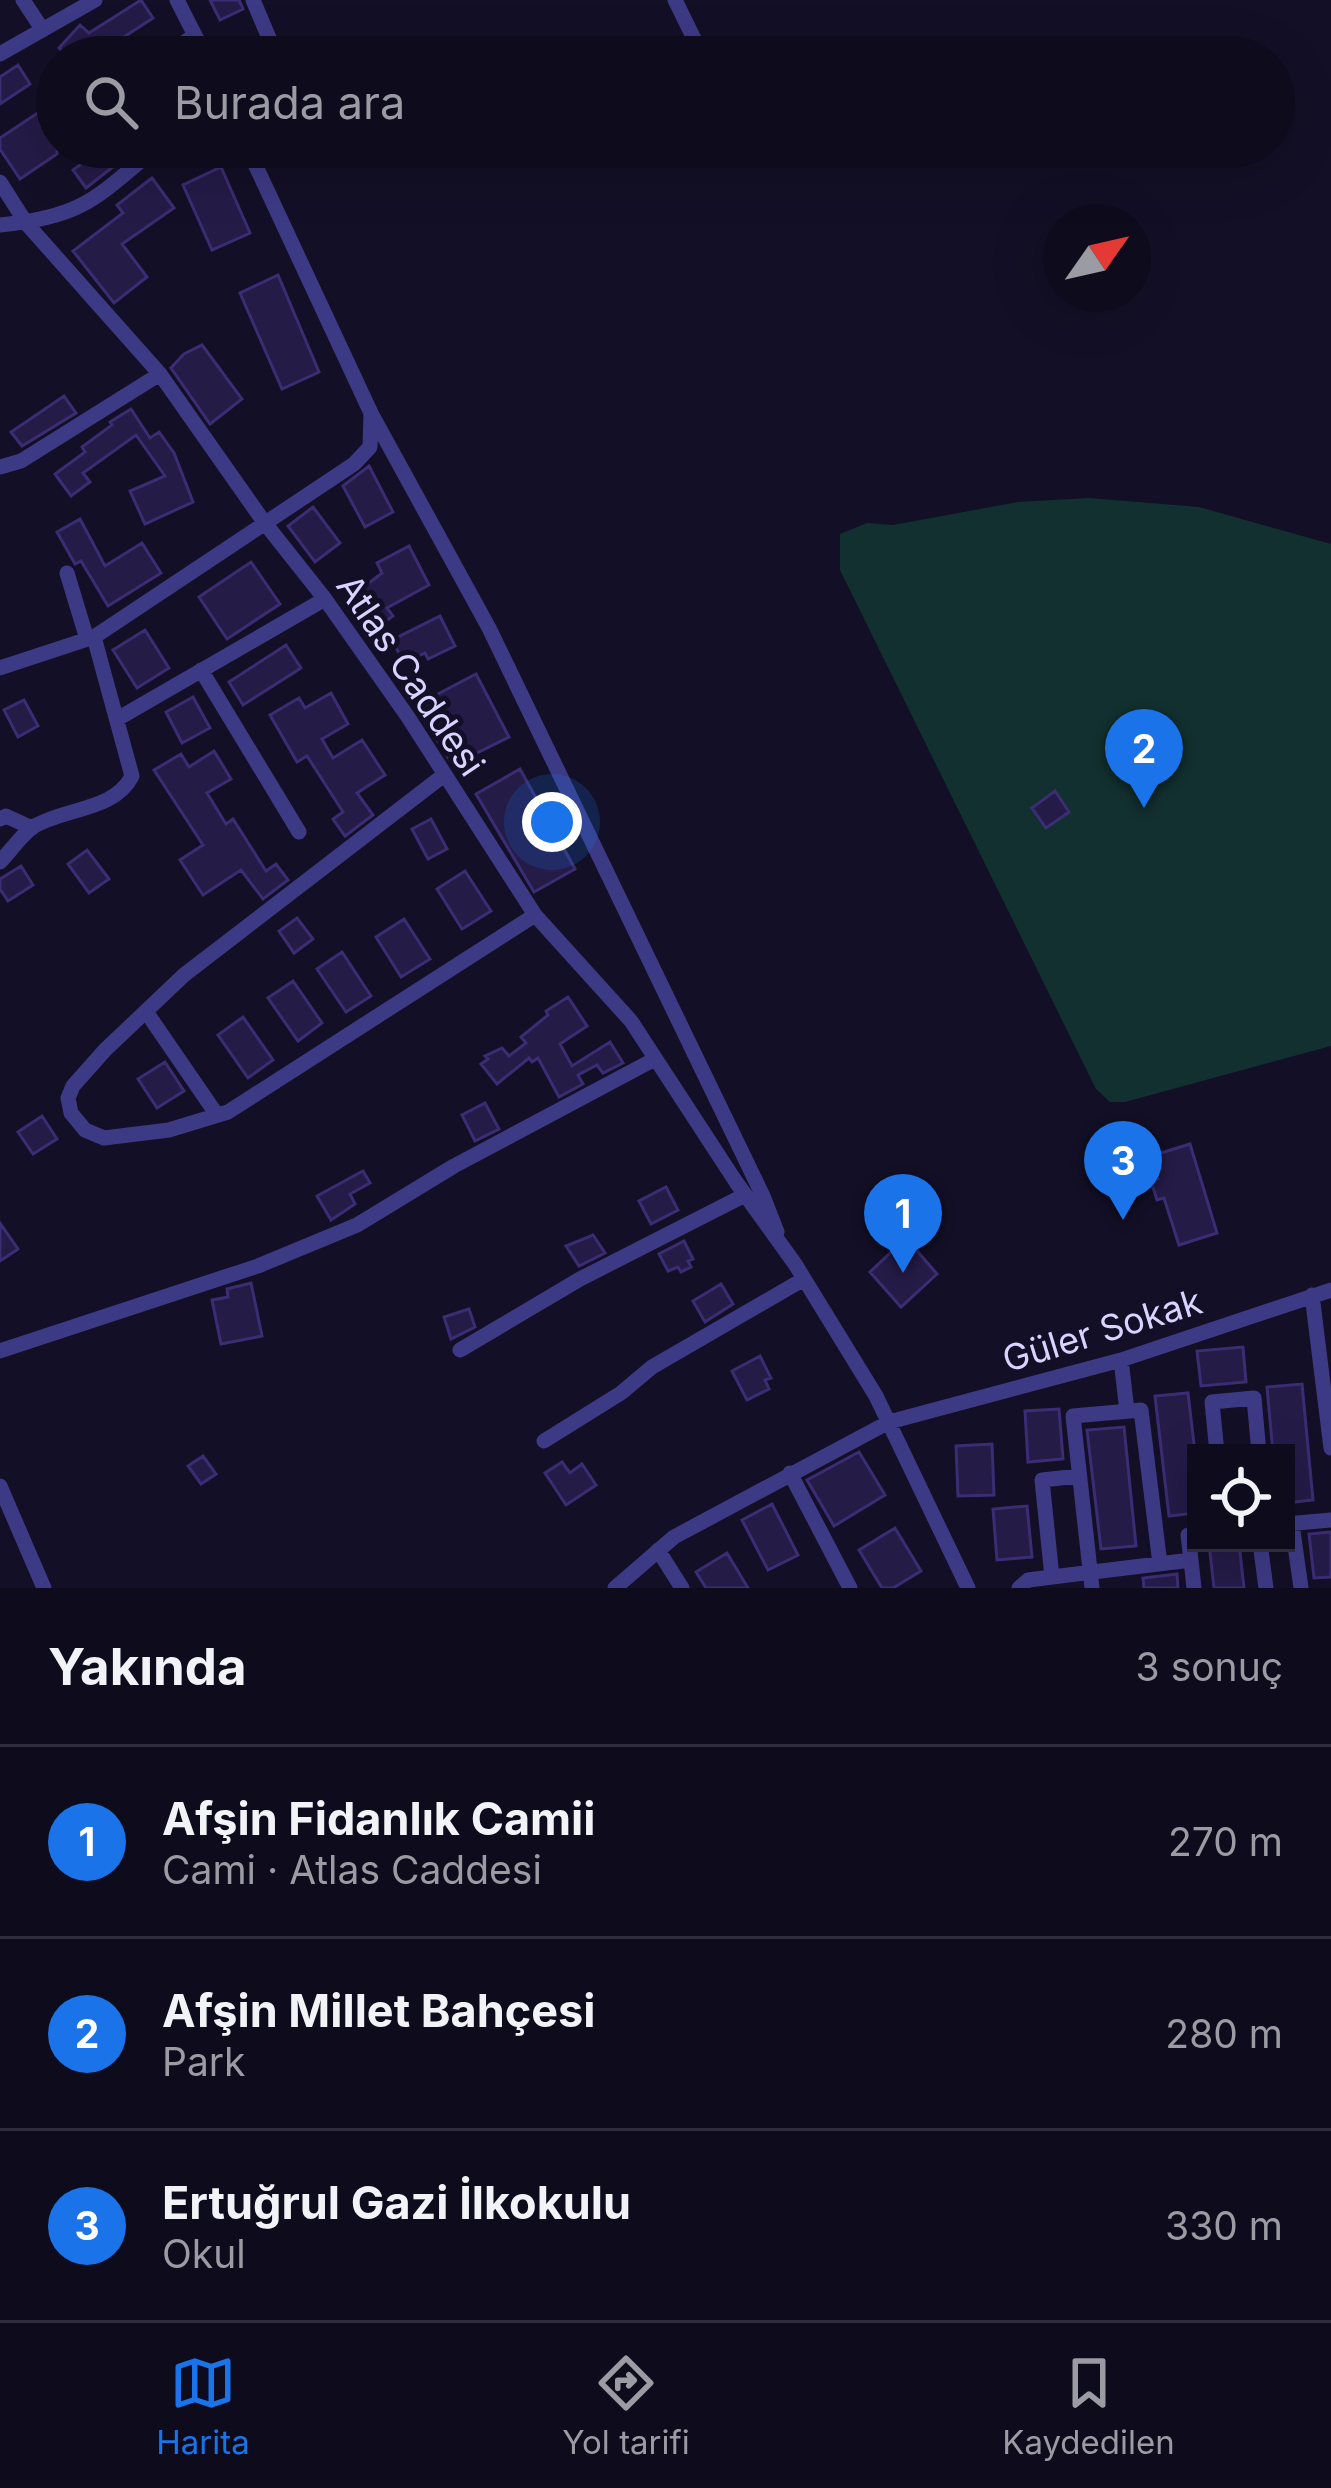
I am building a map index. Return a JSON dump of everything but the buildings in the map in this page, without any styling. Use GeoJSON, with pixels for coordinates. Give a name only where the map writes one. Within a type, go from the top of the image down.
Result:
{"type":"FeatureCollection","features":[{"type":"Feature","properties":{"kind":"street"},"geometry":{"type":"LineString","coordinates":[[22,0],[42,29]]}},
{"type":"Feature","properties":{"kind":"street"},"geometry":{"type":"LineString","coordinates":[[0,54],[95,0]]}},
{"type":"Feature","properties":{"kind":"street"},"geometry":{"type":"LineString","coordinates":[[178,0],[195,35]]}},
{"type":"Feature","properties":{"kind":"street"},"geometry":{"type":"LineString","coordinates":[[253,0],[268,36]]}},
{"type":"Feature","properties":{"kind":"street"},"geometry":{"type":"LineString","coordinates":[[675,0],[693,36]]}},
{"type":"Feature","properties":{"kind":"street"},"geometry":{"type":"LineString","coordinates":[[0,225],[71,214],[132,168]]}},
{"type":"Feature","properties":{"kind":"street"},"geometry":{"type":"LineString","coordinates":[[257,168],[371,413],[500,649],[764,1196],[776,1222],[777,1239]]}},
{"type":"Feature","properties":{"kind":"street","name":"Atlas Caddesi"},"geometry":{"type":"LineString","coordinates":[[0,182],[26,223],[160,374],[263,522],[325,599],[536,915],[631,1021],[805,1279],[890,1422],[968,1588]]}},
{"type":"Feature","properties":{"kind":"street"},"geometry":{"type":"LineString","coordinates":[[0,466],[21,461],[160,374]]}},
{"type":"Feature","properties":{"kind":"street"},"geometry":{"type":"LineString","coordinates":[[0,668],[91,638],[354,464],[370,447],[371,413]]}},
{"type":"Feature","properties":{"kind":"street"},"geometry":{"type":"LineString","coordinates":[[0,862],[32,828],[126,788],[132,776],[119,718],[67,573]]}},
{"type":"Feature","properties":{"kind":"street"},"geometry":{"type":"LineString","coordinates":[[119,718],[325,599]]}},
{"type":"Feature","properties":{"kind":"street"},"geometry":{"type":"LineString","coordinates":[[201,670],[299,832]]}},
{"type":"Feature","properties":{"kind":"street"},"geometry":{"type":"LineString","coordinates":[[443,775],[184,975],[73,1086],[68,1098],[71,1114],[86,1130],[104,1138],[169,1130],[217,1115],[266,1090],[536,915]]}},
{"type":"Feature","properties":{"kind":"street"},"geometry":{"type":"LineString","coordinates":[[0,819],[6,816],[32,828]]}},
{"type":"Feature","properties":{"kind":"street"},"geometry":{"type":"LineString","coordinates":[[147,1013],[217,1115]]}},
{"type":"Feature","properties":{"kind":"street"},"geometry":{"type":"LineString","coordinates":[[0,1351],[258,1266],[357,1225],[454,1166],[656,1059]]}},
{"type":"Feature","properties":{"kind":"street"},"geometry":{"type":"LineString","coordinates":[[460,1350],[580,1279],[746,1195]]}},
{"type":"Feature","properties":{"kind":"street"},"geometry":{"type":"LineString","coordinates":[[544,1441],[621,1393],[652,1367],[805,1279]]}},
{"type":"Feature","properties":{"kind":"street","name":"Güler Sokak"},"geometry":{"type":"LineString","coordinates":[[615,1588],[674,1537],[890,1422],[1121,1360],[1331,1289]]}},
{"type":"Feature","properties":{"kind":"street"},"geometry":{"type":"LineString","coordinates":[[1312,1295],[1331,1448]]}},
{"type":"Feature","properties":{"kind":"street"},"geometry":{"type":"LineString","coordinates":[[1121,1360],[1127,1411]]}},
{"type":"Feature","properties":{"kind":"street"},"geometry":{"type":"LineString","coordinates":[[1216,1444],[1212,1402],[1254,1398],[1258,1444]]}},
{"type":"Feature","properties":{"kind":"street"},"geometry":{"type":"LineString","coordinates":[[1090,1580],[1072,1416],[1141,1410],[1160,1564]]}},
{"type":"Feature","properties":{"kind":"street"},"geometry":{"type":"LineString","coordinates":[[790,1473],[850,1588]]}},
{"type":"Feature","properties":{"kind":"street"},"geometry":{"type":"LineString","coordinates":[[1052,1577],[1042,1480],[1079,1476]]}},
{"type":"Feature","properties":{"kind":"street"},"geometry":{"type":"LineString","coordinates":[[0,1486],[44,1588]]}},
{"type":"Feature","properties":{"kind":"street"},"geometry":{"type":"LineString","coordinates":[[1295,1523],[1331,1520]]}},
{"type":"Feature","properties":{"kind":"street"},"geometry":{"type":"LineString","coordinates":[[658,1550],[682,1588]]}},
{"type":"Feature","properties":{"kind":"street"},"geometry":{"type":"LineString","coordinates":[[1190,1552],[1195,1588]]}},
{"type":"Feature","properties":{"kind":"street"},"geometry":{"type":"LineString","coordinates":[[1261,1552],[1266,1588]]}},
{"type":"Feature","properties":{"kind":"street"},"geometry":{"type":"LineString","coordinates":[[1294,1552],[1301,1588]]}},
{"type":"Feature","properties":{"kind":"street"},"geometry":{"type":"LineString","coordinates":[[1019,1588],[1028,1580],[1090,1580],[1127,1568],[1191,1560]]}},
{"type":"Feature","properties":{"kind":"street"},"geometry":{"type":"LineString","coordinates":[[1127,1568],[1130,1588]]}},
{"type":"Feature","properties":{"kind":"green space"},"geometry":{"type":"Polygon","coordinates":[[[1089,498],[1199,507],[1331,544],[1331,1046],[1125,1102],[1110,1102],[1096,1089],[840,570],[840,534],[867,523],[893,525],[1018,502],[1089,498]]]}},
{"type":"Feature","properties":{"kind":"place","name":"Afşin Millet Bahçesi"},"geometry":{"type":"Point","coordinates":[1144,808]}},
{"type":"Feature","properties":{"kind":"place","name":"Ertuğrul Gazi İlkokulu"},"geometry":{"type":"Point","coordinates":[1123,1220]}},
{"type":"Feature","properties":{"kind":"place","name":"Afşin Fidanlık Camii"},"geometry":{"type":"Point","coordinates":[903,1273]}}]}
